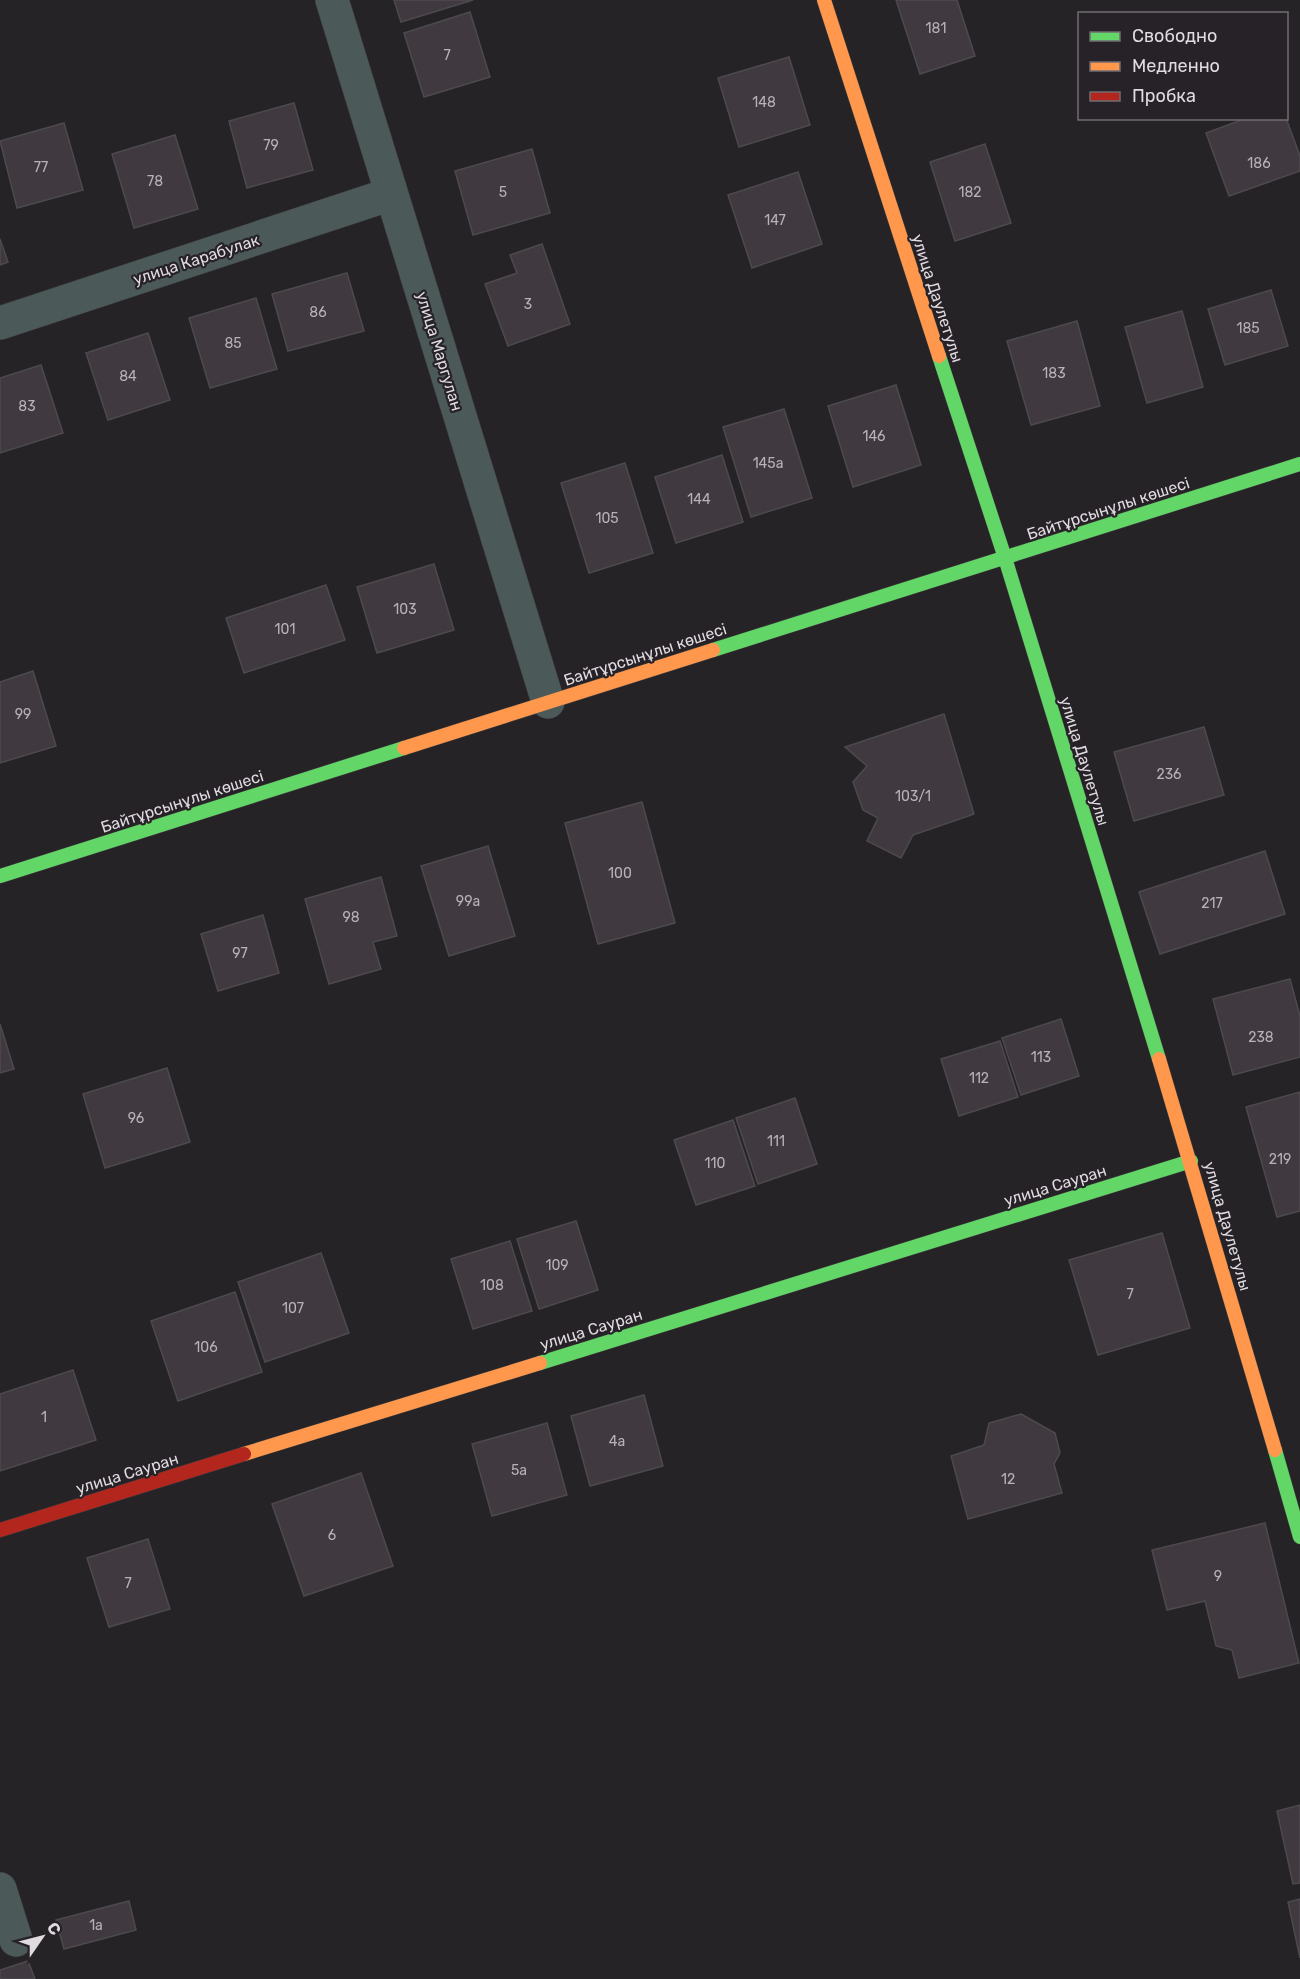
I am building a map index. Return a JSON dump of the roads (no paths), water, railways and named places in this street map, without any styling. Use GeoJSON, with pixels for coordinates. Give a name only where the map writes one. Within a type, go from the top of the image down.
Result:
{"type":"FeatureCollection","features":[{"type":"Feature","properties":{"kind":"street","name":"улица Маргулан"},"geometry":{"type":"LineString","coordinates":[[332,0],[548,702]]}},
{"type":"Feature","properties":{"kind":"street","name":"улица Даулетулы"},"geometry":{"type":"LineString","coordinates":[[824,0],[1005,558],[1191,1161],[1300,1537]]}},
{"type":"Feature","properties":{"kind":"street","name":"улица Карабулак"},"geometry":{"type":"LineString","coordinates":[[0,323],[391,194]]}},
{"type":"Feature","properties":{"kind":"street","name":"Байтұрсынұлы көшесі"},"geometry":{"type":"LineString","coordinates":[[0,876],[1300,464]]}},
{"type":"Feature","properties":{"kind":"street","name":"улица Сауран"},"geometry":{"type":"LineString","coordinates":[[0,1530],[1191,1161]]}},
{"type":"Feature","properties":{"kind":"street"},"geometry":{"type":"LineString","coordinates":[[0,1888],[16,1940]]}}]}
